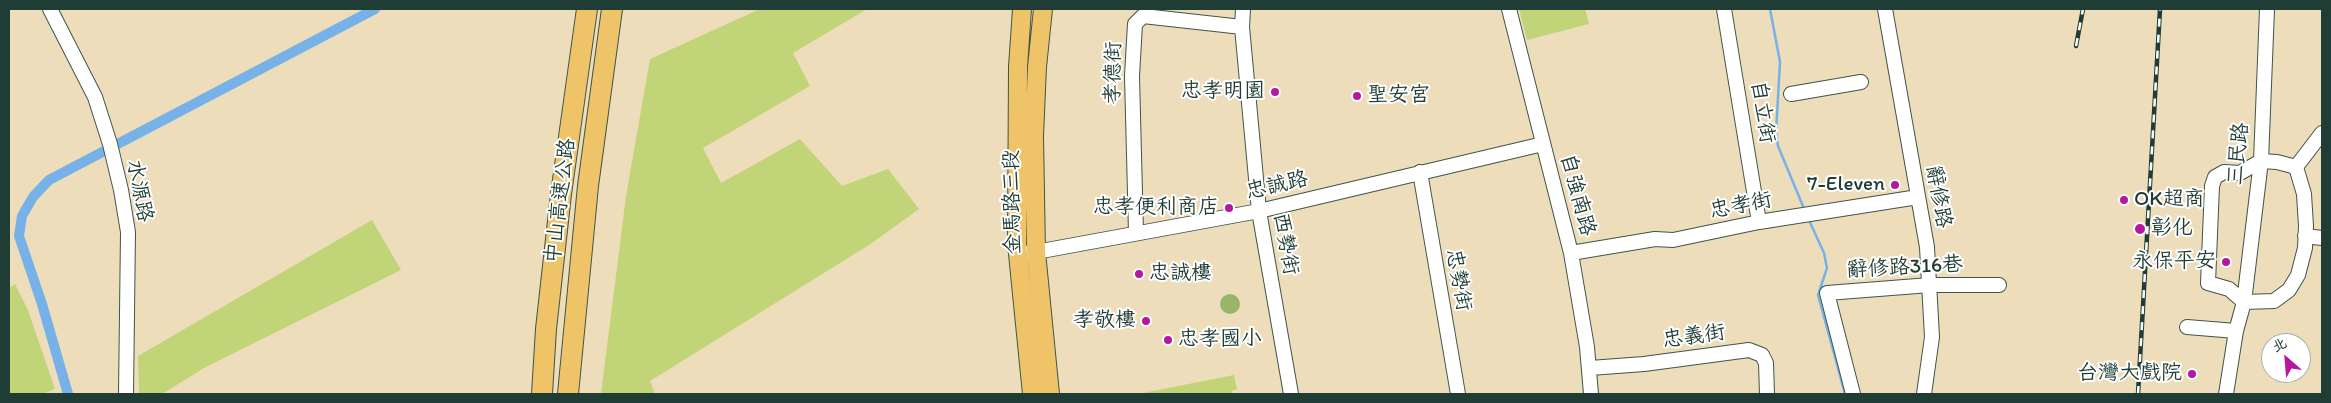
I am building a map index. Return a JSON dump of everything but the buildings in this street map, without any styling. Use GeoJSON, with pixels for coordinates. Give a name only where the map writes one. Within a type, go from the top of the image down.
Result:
{"type":"FeatureCollection","features":[{"type":"Feature","properties":{"kind":"highway","name":"中山高速公路"},"geometry":{"type":"LineString","coordinates":[[542,394],[546,329],[561,194],[587,9]]}},
{"type":"Feature","properties":{"kind":"highway","name":"中山高速公路"},"geometry":{"type":"LineString","coordinates":[[568,394],[588,186],[612,9]]}},
{"type":"Feature","properties":{"kind":"main road","name":"金馬路三段"},"geometry":{"type":"LineString","coordinates":[[1022,9],[1018,67],[1017,254],[1032,394]]}},
{"type":"Feature","properties":{"kind":"main road","name":"金馬路三段"},"geometry":{"type":"LineString","coordinates":[[1043,9],[1037,67],[1034,136],[1036,252],[1050,394]]}},
{"type":"Feature","properties":{"kind":"street","name":"水源路"},"geometry":{"type":"LineString","coordinates":[[50,9],[95,97],[110,144],[121,190],[128,232],[126,394]]}},
{"type":"Feature","properties":{"kind":"street","name":"西勢街"},"geometry":{"type":"LineString","coordinates":[[1243,9],[1242,27],[1259,211],[1291,394]]}},
{"type":"Feature","properties":{"kind":"street","name":"自強南路"},"geometry":{"type":"LineString","coordinates":[[1509,9],[1571,253],[1590,368],[1592,394]]}},
{"type":"Feature","properties":{"kind":"street","name":"自立街"},"geometry":{"type":"LineString","coordinates":[[1724,9],[1759,222]]}},
{"type":"Feature","properties":{"kind":"street","name":"辭修路"},"geometry":{"type":"LineString","coordinates":[[1885,9],[1927,247],[1932,337],[1924,394]]}},
{"type":"Feature","properties":{"kind":"street","name":"三民路"},"geometry":{"type":"LineString","coordinates":[[2226,394],[2236,332],[2244,302],[2261,161],[2267,9]]}},
{"type":"Feature","properties":{"kind":"street","name":"孝德街"},"geometry":{"type":"LineString","coordinates":[[1136,233],[1132,76],[1135,24],[1143,16],[1242,27]]}},
{"type":"Feature","properties":{"kind":"street"},"geometry":{"type":"LineString","coordinates":[[1790,94],[1861,82]]}},
{"type":"Feature","properties":{"kind":"street"},"geometry":{"type":"LineString","coordinates":[[2296,167],[2322,134]]}},
{"type":"Feature","properties":{"kind":"street","name":"忠誠路"},"geometry":{"type":"LineString","coordinates":[[1017,254],[1259,211],[1543,144]]}},
{"type":"Feature","properties":{"kind":"street"},"geometry":{"type":"LineString","coordinates":[[2261,161],[2277,162],[2296,167],[2304,194],[2305,236],[2298,275],[2289,290],[2274,301],[2244,302],[2229,289],[2208,282],[2212,186],[2215,177],[2224,172],[2240,173],[2261,161]]}},
{"type":"Feature","properties":{"kind":"street","name":"忠勢街"},"geometry":{"type":"LineString","coordinates":[[1420,172],[1458,394]]}},
{"type":"Feature","properties":{"kind":"street","name":"忠孝街"},"geometry":{"type":"LineString","coordinates":[[1571,253],[1655,239],[1673,240],[1759,222],[1918,197]]}},
{"type":"Feature","properties":{"kind":"street"},"geometry":{"type":"LineString","coordinates":[[2305,236],[2322,238]]}},
{"type":"Feature","properties":{"kind":"street","name":"辭修路316巷"},"geometry":{"type":"LineString","coordinates":[[1853,394],[1827,293],[1930,285],[1999,284]]}},
{"type":"Feature","properties":{"kind":"street"},"geometry":{"type":"LineString","coordinates":[[2187,327],[2236,332]]}},
{"type":"Feature","properties":{"kind":"street","name":"忠義街"},"geometry":{"type":"LineString","coordinates":[[1590,368],[1644,364],[1749,350],[1762,355],[1766,363],[1767,394]]}},
{"type":"Feature","properties":{"kind":"green space"},"geometry":{"type":"Polygon","coordinates":[[[760,9],[867,9],[793,53],[810,86],[703,148],[721,183],[800,139],[842,186],[888,169],[919,209],[869,245],[650,381],[655,394],[601,394],[626,196],[650,59],[760,9]]]}},
{"type":"Feature","properties":{"kind":"green space"},"geometry":{"type":"Polygon","coordinates":[[[1519,9],[1585,9],[1589,24],[1527,40],[1519,9]]]}},
{"type":"Feature","properties":{"kind":"green space"},"geometry":{"type":"Polygon","coordinates":[[[372,220],[401,270],[204,368],[162,394],[139,394],[138,356],[372,220]]]}},
{"type":"Feature","properties":{"kind":"green space"},"geometry":{"type":"Polygon","coordinates":[[[15,284],[28,310],[55,389],[43,394],[9,394],[9,288],[15,284]]]}},
{"type":"Feature","properties":{"kind":"green space"},"geometry":{"type":"Polygon","coordinates":[[[1230,294],[1237,297],[1240,304],[1237,311],[1230,314],[1223,311],[1220,304],[1223,297],[1230,294]]]}},
{"type":"Feature","properties":{"kind":"green space"},"geometry":{"type":"Polygon","coordinates":[[[1234,375],[1237,389],[1231,391],[1234,394],[1138,394],[1234,375]]]}},
{"type":"Feature","properties":{"kind":"waterway"},"geometry":{"type":"LineString","coordinates":[[68,394],[42,304],[19,236],[22,216],[33,197],[49,180],[375,9]]}},
{"type":"Feature","properties":{"kind":"waterway"},"geometry":{"type":"LineString","coordinates":[[1770,9],[1780,62],[1776,133],[1778,146],[1805,211]]}},
{"type":"Feature","properties":{"kind":"waterway"},"geometry":{"type":"LineString","coordinates":[[1808,218],[1824,253],[1827,268],[1818,295],[1845,394]]}},
{"type":"Feature","properties":{"kind":"railway"},"geometry":{"type":"LineString","coordinates":[[2076,46],[2083,9]]}},
{"type":"Feature","properties":{"kind":"railway"},"geometry":{"type":"LineString","coordinates":[[2138,394],[2160,9]]}},
{"type":"Feature","properties":{"kind":"place","name":"忠孝明園"},"geometry":{"type":"Point","coordinates":[1275,92]}},
{"type":"Feature","properties":{"kind":"place","name":"聖安宮"},"geometry":{"type":"Point","coordinates":[1357,96]}},
{"type":"Feature","properties":{"kind":"place","name":"7-Eleven"},"geometry":{"type":"Point","coordinates":[1895,185]}},
{"type":"Feature","properties":{"kind":"place","name":"OK超商"},"geometry":{"type":"Point","coordinates":[2124,200]}},
{"type":"Feature","properties":{"kind":"place","name":"忠孝便利商店"},"geometry":{"type":"Point","coordinates":[1229,208]}},
{"type":"Feature","properties":{"kind":"place","name":"彰化"},"geometry":{"type":"Point","coordinates":[2140,229]}},
{"type":"Feature","properties":{"kind":"place","name":"永保平安"},"geometry":{"type":"Point","coordinates":[2226,262]}},
{"type":"Feature","properties":{"kind":"place","name":"忠誠樓"},"geometry":{"type":"Point","coordinates":[1139,274]}},
{"type":"Feature","properties":{"kind":"place","name":"孝敬樓"},"geometry":{"type":"Point","coordinates":[1146,321]}},
{"type":"Feature","properties":{"kind":"place","name":"忠孝國小"},"geometry":{"type":"Point","coordinates":[1168,340]}},
{"type":"Feature","properties":{"kind":"place","name":"台灣大戲院"},"geometry":{"type":"Point","coordinates":[2192,374]}}]}
